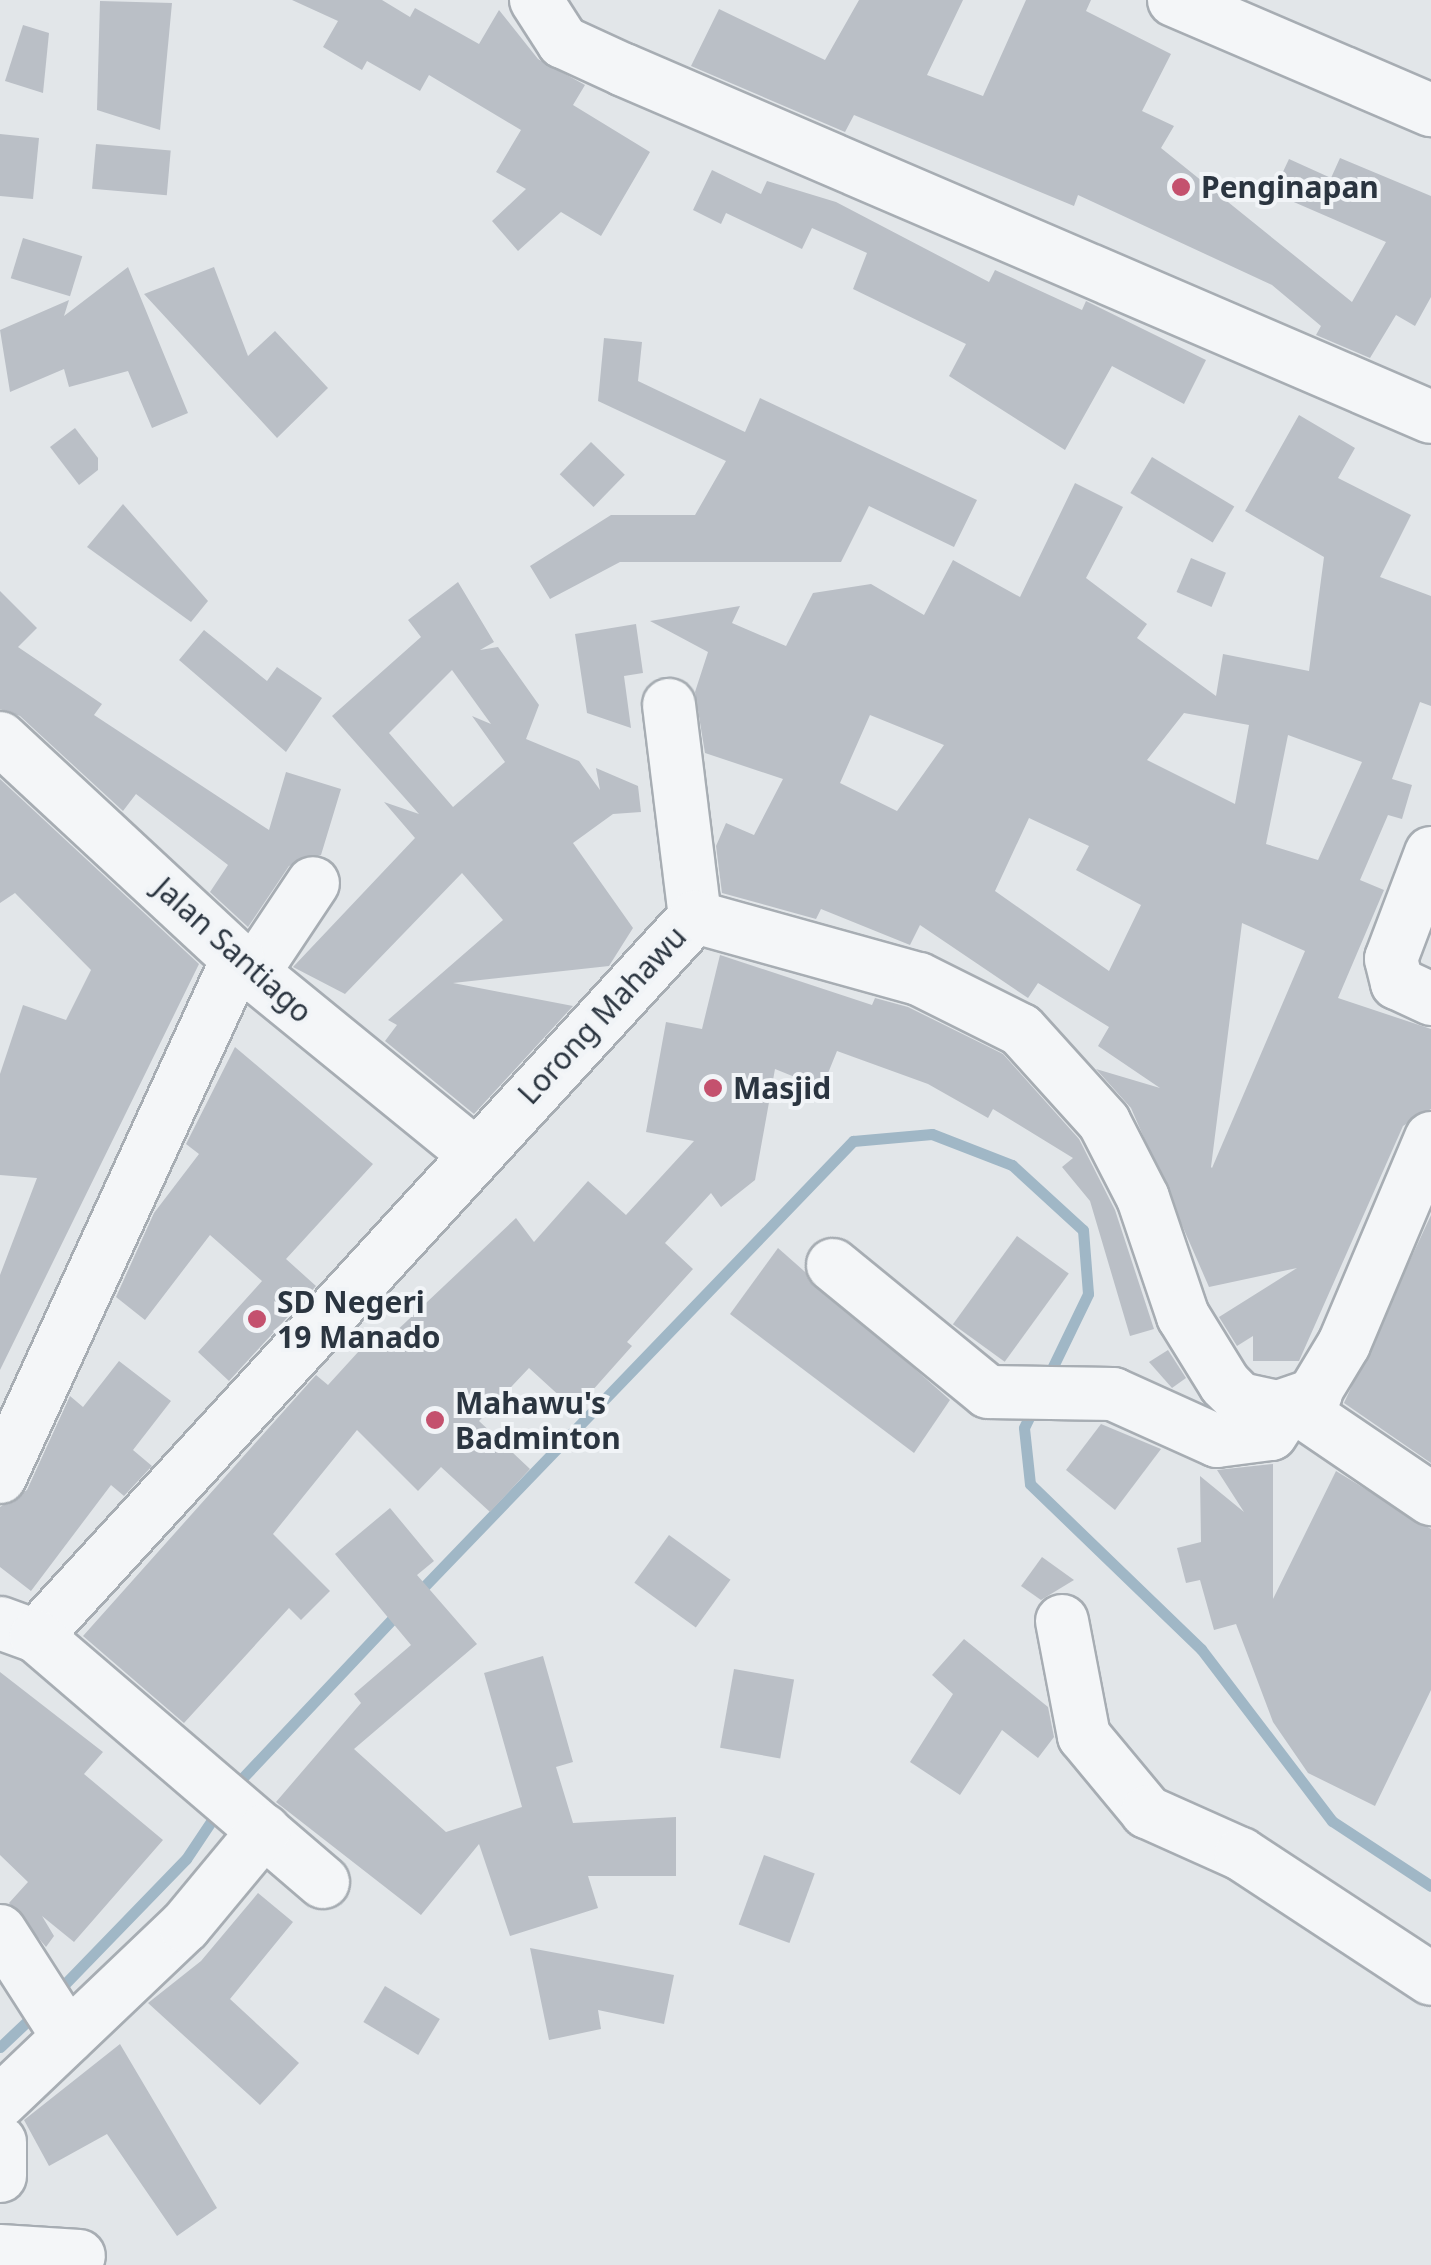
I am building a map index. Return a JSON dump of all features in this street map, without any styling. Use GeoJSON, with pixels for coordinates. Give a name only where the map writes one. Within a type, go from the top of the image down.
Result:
{"type":"FeatureCollection","features":[{"type":"Feature","properties":{"kind":"street"},"geometry":{"type":"LineString","coordinates":[[536,0],[551,32],[609,63],[1430,414]]}},
{"type":"Feature","properties":{"kind":"street"},"geometry":{"type":"LineString","coordinates":[[1174,0],[1431,110]]}},
{"type":"Feature","properties":{"kind":"street"},"geometry":{"type":"LineString","coordinates":[[670,706],[695,916]]}},
{"type":"Feature","properties":{"kind":"street","name":"Jalan Santiago"},"geometry":{"type":"LineString","coordinates":[[0,738],[245,966],[474,1153]]}},
{"type":"Feature","properties":{"kind":"street"},"geometry":{"type":"LineString","coordinates":[[1431,853],[1392,971],[1397,983],[1431,999]]}},
{"type":"Feature","properties":{"kind":"street"},"geometry":{"type":"LineString","coordinates":[[0,1477],[245,966],[313,883]]}},
{"type":"Feature","properties":{"kind":"street","name":"Lorong Mahawu"},"geometry":{"type":"LineString","coordinates":[[18,1630],[695,916],[920,979],[1021,1030],[1104,1122],[1144,1198],[1183,1316],[1224,1384],[1240,1400],[1303,1399]]}},
{"type":"Feature","properties":{"kind":"street"},"geometry":{"type":"LineString","coordinates":[[833,1266],[970,1383],[1039,1396],[1118,1395],[1218,1440],[1271,1434],[1303,1399],[1431,1138]]}},
{"type":"Feature","properties":{"kind":"street"},"geometry":{"type":"LineString","coordinates":[[1303,1399],[1304,1420],[1431,1499]]}},
{"type":"Feature","properties":{"kind":"street"},"geometry":{"type":"LineString","coordinates":[[1062,1621],[1084,1736],[1147,1812],[1242,1854],[1431,1979]]}},
{"type":"Feature","properties":{"kind":"street"},"geometry":{"type":"LineString","coordinates":[[18,1630],[323,1882]]}},
{"type":"Feature","properties":{"kind":"street"},"geometry":{"type":"LineString","coordinates":[[0,2102],[56,2021],[185,1926],[251,1820]]}},
{"type":"Feature","properties":{"kind":"street"},"geometry":{"type":"LineString","coordinates":[[0,1931],[56,2021]]}},
{"type":"Feature","properties":{"kind":"street"},"geometry":{"type":"LineString","coordinates":[[0,2142],[0,2176]]}},
{"type":"Feature","properties":{"kind":"street"},"geometry":{"type":"LineString","coordinates":[[0,2251],[78,2256]]}},
{"type":"Feature","properties":{"kind":"building"},"geometry":{"type":"Polygon","coordinates":[[[292,0],[382,0],[410,17],[415,8],[479,44],[499,10],[538,59],[585,85],[573,105],[650,152],[601,236],[561,212],[518,251],[492,221],[526,189],[496,172],[521,130],[429,75],[420,91],[367,61],[362,70],[323,47],[338,21],[292,0]]]}},
{"type":"Feature","properties":{"kind":"building"},"geometry":{"type":"Polygon","coordinates":[[[859,0],[963,0],[927,75],[983,96],[1026,0],[1091,0],[1086,11],[1171,54],[1142,111],[1174,126],[1161,148],[1352,302],[1386,242],[1273,193],[1289,159],[1331,178],[1340,158],[1431,196],[1431,297],[1415,326],[1396,315],[1370,358],[1316,335],[1321,326],[1272,285],[1078,195],[1074,206],[854,115],[845,132],[691,66],[719,9],[825,60],[859,0]]]}},
{"type":"Feature","properties":{"kind":"building"},"geometry":{"type":"Polygon","coordinates":[[[100,1],[172,3],[160,130],[97,110],[100,1]]]}},
{"type":"Feature","properties":{"kind":"building"},"geometry":{"type":"Polygon","coordinates":[[[23,25],[49,33],[43,93],[5,81],[23,25]]]}},
{"type":"Feature","properties":{"kind":"building"},"geometry":{"type":"Polygon","coordinates":[[[0,134],[39,138],[33,199],[0,196],[0,134]]]}},
{"type":"Feature","properties":{"kind":"building"},"geometry":{"type":"Polygon","coordinates":[[[96,144],[171,151],[167,195],[92,189],[96,144]]]}},
{"type":"Feature","properties":{"kind":"building"},"geometry":{"type":"Polygon","coordinates":[[[712,170],[761,194],[767,181],[836,202],[989,282],[995,270],[1082,310],[1086,301],[1206,360],[1184,404],[1112,366],[1065,450],[949,376],[966,344],[853,289],[867,253],[812,228],[802,249],[726,213],[721,224],[693,210],[712,170]]]}},
{"type":"Feature","properties":{"kind":"building"},"geometry":{"type":"Polygon","coordinates":[[[23,238],[82,256],[70,296],[11,278],[23,238]]]}},
{"type":"Feature","properties":{"kind":"building"},"geometry":{"type":"Polygon","coordinates":[[[128,267],[188,413],[152,428],[128,371],[69,387],[64,369],[10,392],[0,330],[69,300],[64,316],[128,267]]]}},
{"type":"Feature","properties":{"kind":"building"},"geometry":{"type":"Polygon","coordinates":[[[214,267],[248,356],[275,331],[328,388],[277,438],[144,294],[214,267]]]}},
{"type":"Feature","properties":{"kind":"building"},"geometry":{"type":"Polygon","coordinates":[[[604,338],[642,342],[638,381],[745,432],[760,398],[977,500],[954,547],[869,506],[841,562],[620,562],[550,599],[530,566],[611,515],[695,515],[726,461],[598,401],[604,338]]]}},
{"type":"Feature","properties":{"kind":"building"},"geometry":{"type":"Polygon","coordinates":[[[1299,415],[1355,448],[1338,478],[1411,515],[1380,577],[1431,596],[1431,706],[1420,702],[1392,779],[1412,785],[1402,819],[1388,815],[1360,880],[1384,890],[1338,998],[1431,1029],[1431,1109],[1403,1126],[1299,1361],[1253,1361],[1253,1336],[1237,1346],[1219,1317],[1297,1268],[1209,1287],[1131,1108],[1096,1069],[1160,1088],[1098,1046],[1109,1027],[1038,983],[1028,998],[920,925],[910,945],[821,909],[816,919],[722,893],[716,846],[726,823],[754,835],[783,779],[705,753],[695,692],[708,652],[650,621],[740,606],[732,623],[786,646],[813,593],[871,584],[924,615],[953,560],[1020,597],[1075,483],[1123,507],[1086,578],[1147,624],[1137,638],[1216,696],[1223,654],[1309,671],[1324,557],[1245,511],[1299,415]],[[1184,713],[1147,760],[1235,804],[1249,725],[1184,713]],[[870,715],[840,783],[897,811],[944,745],[870,715]],[[1288,735],[1266,844],[1318,860],[1362,762],[1288,735]],[[1029,818],[995,891],[1109,971],[1141,905],[1076,870],[1089,846],[1029,818]],[[1242,923],[1211,1167],[1305,951],[1242,923]]]}},
{"type":"Feature","properties":{"kind":"building"},"geometry":{"type":"Polygon","coordinates":[[[75,428],[98,458],[98,470],[79,485],[50,447],[75,428]]]}},
{"type":"Feature","properties":{"kind":"building"},"geometry":{"type":"Polygon","coordinates":[[[591,442],[625,475],[594,507],[560,474],[591,442]]]}},
{"type":"Feature","properties":{"kind":"building"},"geometry":{"type":"Polygon","coordinates":[[[1152,457],[1234,506],[1213,542],[1130,493],[1152,457]]]}},
{"type":"Feature","properties":{"kind":"building"},"geometry":{"type":"Polygon","coordinates":[[[123,504],[208,601],[191,622],[87,547],[123,504]]]}},
{"type":"Feature","properties":{"kind":"building"},"geometry":{"type":"Polygon","coordinates":[[[1191,558],[1226,573],[1212,607],[1177,592],[1191,558]]]}},
{"type":"Feature","properties":{"kind":"building"},"geometry":{"type":"Polygon","coordinates":[[[458,582],[494,642],[480,650],[498,647],[539,705],[526,739],[579,761],[600,790],[596,768],[638,786],[641,812],[613,814],[573,843],[633,928],[609,966],[453,983],[573,1006],[474,1114],[385,1041],[397,1025],[388,1020],[503,920],[462,873],[345,994],[293,967],[415,838],[384,802],[419,814],[332,716],[421,637],[408,620],[458,582]],[[452,670],[389,733],[453,807],[505,762],[472,716],[491,724],[452,670]]]}},
{"type":"Feature","properties":{"kind":"building"},"geometry":{"type":"Polygon","coordinates":[[[0,591],[37,628],[18,647],[102,704],[94,715],[269,830],[286,772],[341,789],[321,855],[289,866],[248,927],[210,892],[228,865],[136,794],[123,811],[20,716],[0,709],[0,591]]]}},
{"type":"Feature","properties":{"kind":"building"},"geometry":{"type":"Polygon","coordinates":[[[636,624],[643,673],[624,676],[631,728],[587,713],[575,634],[636,624]]]}},
{"type":"Feature","properties":{"kind":"building"},"geometry":{"type":"Polygon","coordinates":[[[204,630],[267,681],[277,667],[322,698],[286,752],[179,660],[204,630]]]}},
{"type":"Feature","properties":{"kind":"building"},"geometry":{"type":"Polygon","coordinates":[[[0,779],[199,964],[0,1370],[0,1275],[37,1178],[0,1175],[0,1074],[23,1005],[66,1020],[91,970],[15,893],[0,903],[0,779]]]}},
{"type":"Feature","properties":{"kind":"building"},"geometry":{"type":"Polygon","coordinates":[[[720,955],[872,1005],[875,998],[908,1007],[1003,1054],[1079,1139],[1115,1210],[1154,1329],[1130,1336],[1090,1201],[1062,1167],[1073,1158],[993,1109],[988,1118],[928,1084],[837,1051],[822,1088],[775,1069],[755,1180],[721,1207],[711,1193],[665,1243],[693,1269],[627,1342],[632,1346],[575,1410],[529,1368],[479,1421],[530,1469],[490,1512],[441,1467],[418,1491],[357,1430],[273,1534],[330,1591],[301,1620],[289,1608],[184,1723],[83,1636],[316,1375],[328,1385],[380,1328],[390,1337],[516,1218],[534,1242],[588,1181],[626,1215],[694,1141],[646,1132],[666,1022],[702,1029],[720,955]]]}},
{"type":"Feature","properties":{"kind":"building"},"geometry":{"type":"Polygon","coordinates":[[[235,1047],[373,1164],[286,1259],[316,1286],[229,1381],[198,1352],[262,1281],[210,1235],[145,1320],[116,1297],[154,1213],[199,1154],[186,1144],[235,1047]]]}},
{"type":"Feature","properties":{"kind":"building"},"geometry":{"type":"Polygon","coordinates":[[[1431,1215],[1431,1463],[1344,1403],[1431,1215]]]}},
{"type":"Feature","properties":{"kind":"building"},"geometry":{"type":"Polygon","coordinates":[[[1017,1236],[1069,1274],[1005,1362],[953,1324],[1017,1236]]]}},
{"type":"Feature","properties":{"kind":"building"},"geometry":{"type":"Polygon","coordinates":[[[778,1248],[950,1400],[914,1453],[730,1314],[778,1248]]]}},
{"type":"Feature","properties":{"kind":"building"},"geometry":{"type":"Polygon","coordinates":[[[1168,1350],[1186,1378],[1172,1388],[1149,1362],[1168,1350]]]}},
{"type":"Feature","properties":{"kind":"building"},"geometry":{"type":"Polygon","coordinates":[[[119,1361],[171,1401],[133,1450],[152,1466],[124,1496],[111,1485],[31,1591],[0,1567],[0,1507],[27,1490],[70,1396],[83,1407],[119,1361]]]}},
{"type":"Feature","properties":{"kind":"building"},"geometry":{"type":"Polygon","coordinates":[[[1101,1424],[1161,1449],[1115,1510],[1066,1470],[1101,1424]]]}},
{"type":"Feature","properties":{"kind":"building"},"geometry":{"type":"Polygon","coordinates":[[[1273,1464],[1273,1599],[1336,1471],[1431,1529],[1431,1690],[1375,1806],[1308,1773],[1273,1722],[1236,1624],[1214,1630],[1200,1580],[1186,1583],[1177,1548],[1201,1542],[1200,1476],[1244,1512],[1217,1470],[1273,1464]]]}},
{"type":"Feature","properties":{"kind":"building"},"geometry":{"type":"Polygon","coordinates":[[[390,1508],[434,1561],[417,1575],[477,1644],[354,1749],[446,1832],[522,1807],[484,1673],[543,1656],[573,1762],[556,1767],[573,1823],[676,1817],[676,1876],[588,1876],[598,1908],[510,1936],[479,1844],[421,1915],[276,1802],[361,1703],[354,1694],[411,1645],[335,1554],[390,1508]]]}},
{"type":"Feature","properties":{"kind":"building"},"geometry":{"type":"Polygon","coordinates":[[[669,1535],[730,1580],[696,1627],[634,1583],[669,1535]]]}},
{"type":"Feature","properties":{"kind":"building"},"geometry":{"type":"Polygon","coordinates":[[[1042,1557],[1074,1580],[1041,1600],[1021,1586],[1042,1557]]]}},
{"type":"Feature","properties":{"kind":"building"},"geometry":{"type":"Polygon","coordinates":[[[964,1639],[1048,1707],[1054,1737],[1038,1758],[1002,1730],[960,1795],[910,1762],[953,1694],[932,1675],[964,1639]]]}},
{"type":"Feature","properties":{"kind":"building"},"geometry":{"type":"Polygon","coordinates":[[[734,1669],[794,1680],[780,1758],[720,1748],[734,1669]]]}},
{"type":"Feature","properties":{"kind":"building"},"geometry":{"type":"Polygon","coordinates":[[[0,1672],[103,1752],[84,1774],[163,1840],[74,1942],[42,1916],[54,1936],[46,1947],[9,1903],[28,1882],[0,1855],[0,1672]]]}},
{"type":"Feature","properties":{"kind":"building"},"geometry":{"type":"Polygon","coordinates":[[[764,1855],[815,1873],[789,1943],[739,1925],[764,1855]]]}},
{"type":"Feature","properties":{"kind":"building"},"geometry":{"type":"Polygon","coordinates":[[[258,1893],[293,1922],[230,1999],[299,2063],[260,2105],[148,2003],[201,1961],[258,1893]]]}},
{"type":"Feature","properties":{"kind":"building"},"geometry":{"type":"Polygon","coordinates":[[[530,1948],[674,1975],[664,2024],[598,2010],[601,2029],[549,2040],[530,1948]]]}},
{"type":"Feature","properties":{"kind":"building"},"geometry":{"type":"Polygon","coordinates":[[[385,1986],[440,2019],[418,2055],[363,2022],[385,1986]]]}},
{"type":"Feature","properties":{"kind":"building"},"geometry":{"type":"Polygon","coordinates":[[[120,2044],[217,2208],[177,2236],[107,2134],[49,2166],[24,2120],[120,2044]]]}},
{"type":"Feature","properties":{"kind":"waterway"},"geometry":{"type":"LineString","coordinates":[[415,1596],[853,1141],[932,1134],[1012,1165],[1083,1230],[1088,1294],[1047,1379]]}},
{"type":"Feature","properties":{"kind":"waterway"},"geometry":{"type":"LineString","coordinates":[[1035,1405],[1024,1428],[1030,1484],[1201,1649],[1332,1821],[1431,1886]]}},
{"type":"Feature","properties":{"kind":"waterway"},"geometry":{"type":"LineString","coordinates":[[233,1788],[398,1613]]}},
{"type":"Feature","properties":{"kind":"waterway"},"geometry":{"type":"LineString","coordinates":[[57,1992],[186,1859],[220,1808]]}},
{"type":"Feature","properties":{"kind":"waterway"},"geometry":{"type":"LineString","coordinates":[[0,2047],[37,2012]]}},
{"type":"Feature","properties":{"kind":"place","name":"Penginapan"},"geometry":{"type":"Point","coordinates":[1181,187]}},
{"type":"Feature","properties":{"kind":"place","name":"Masjid"},"geometry":{"type":"Point","coordinates":[713,1088]}},
{"type":"Feature","properties":{"kind":"place","name":"SD Negeri 19 Manado"},"geometry":{"type":"Point","coordinates":[257,1319]}},
{"type":"Feature","properties":{"kind":"place","name":"Mahawu's Badminton"},"geometry":{"type":"Point","coordinates":[435,1420]}}]}
